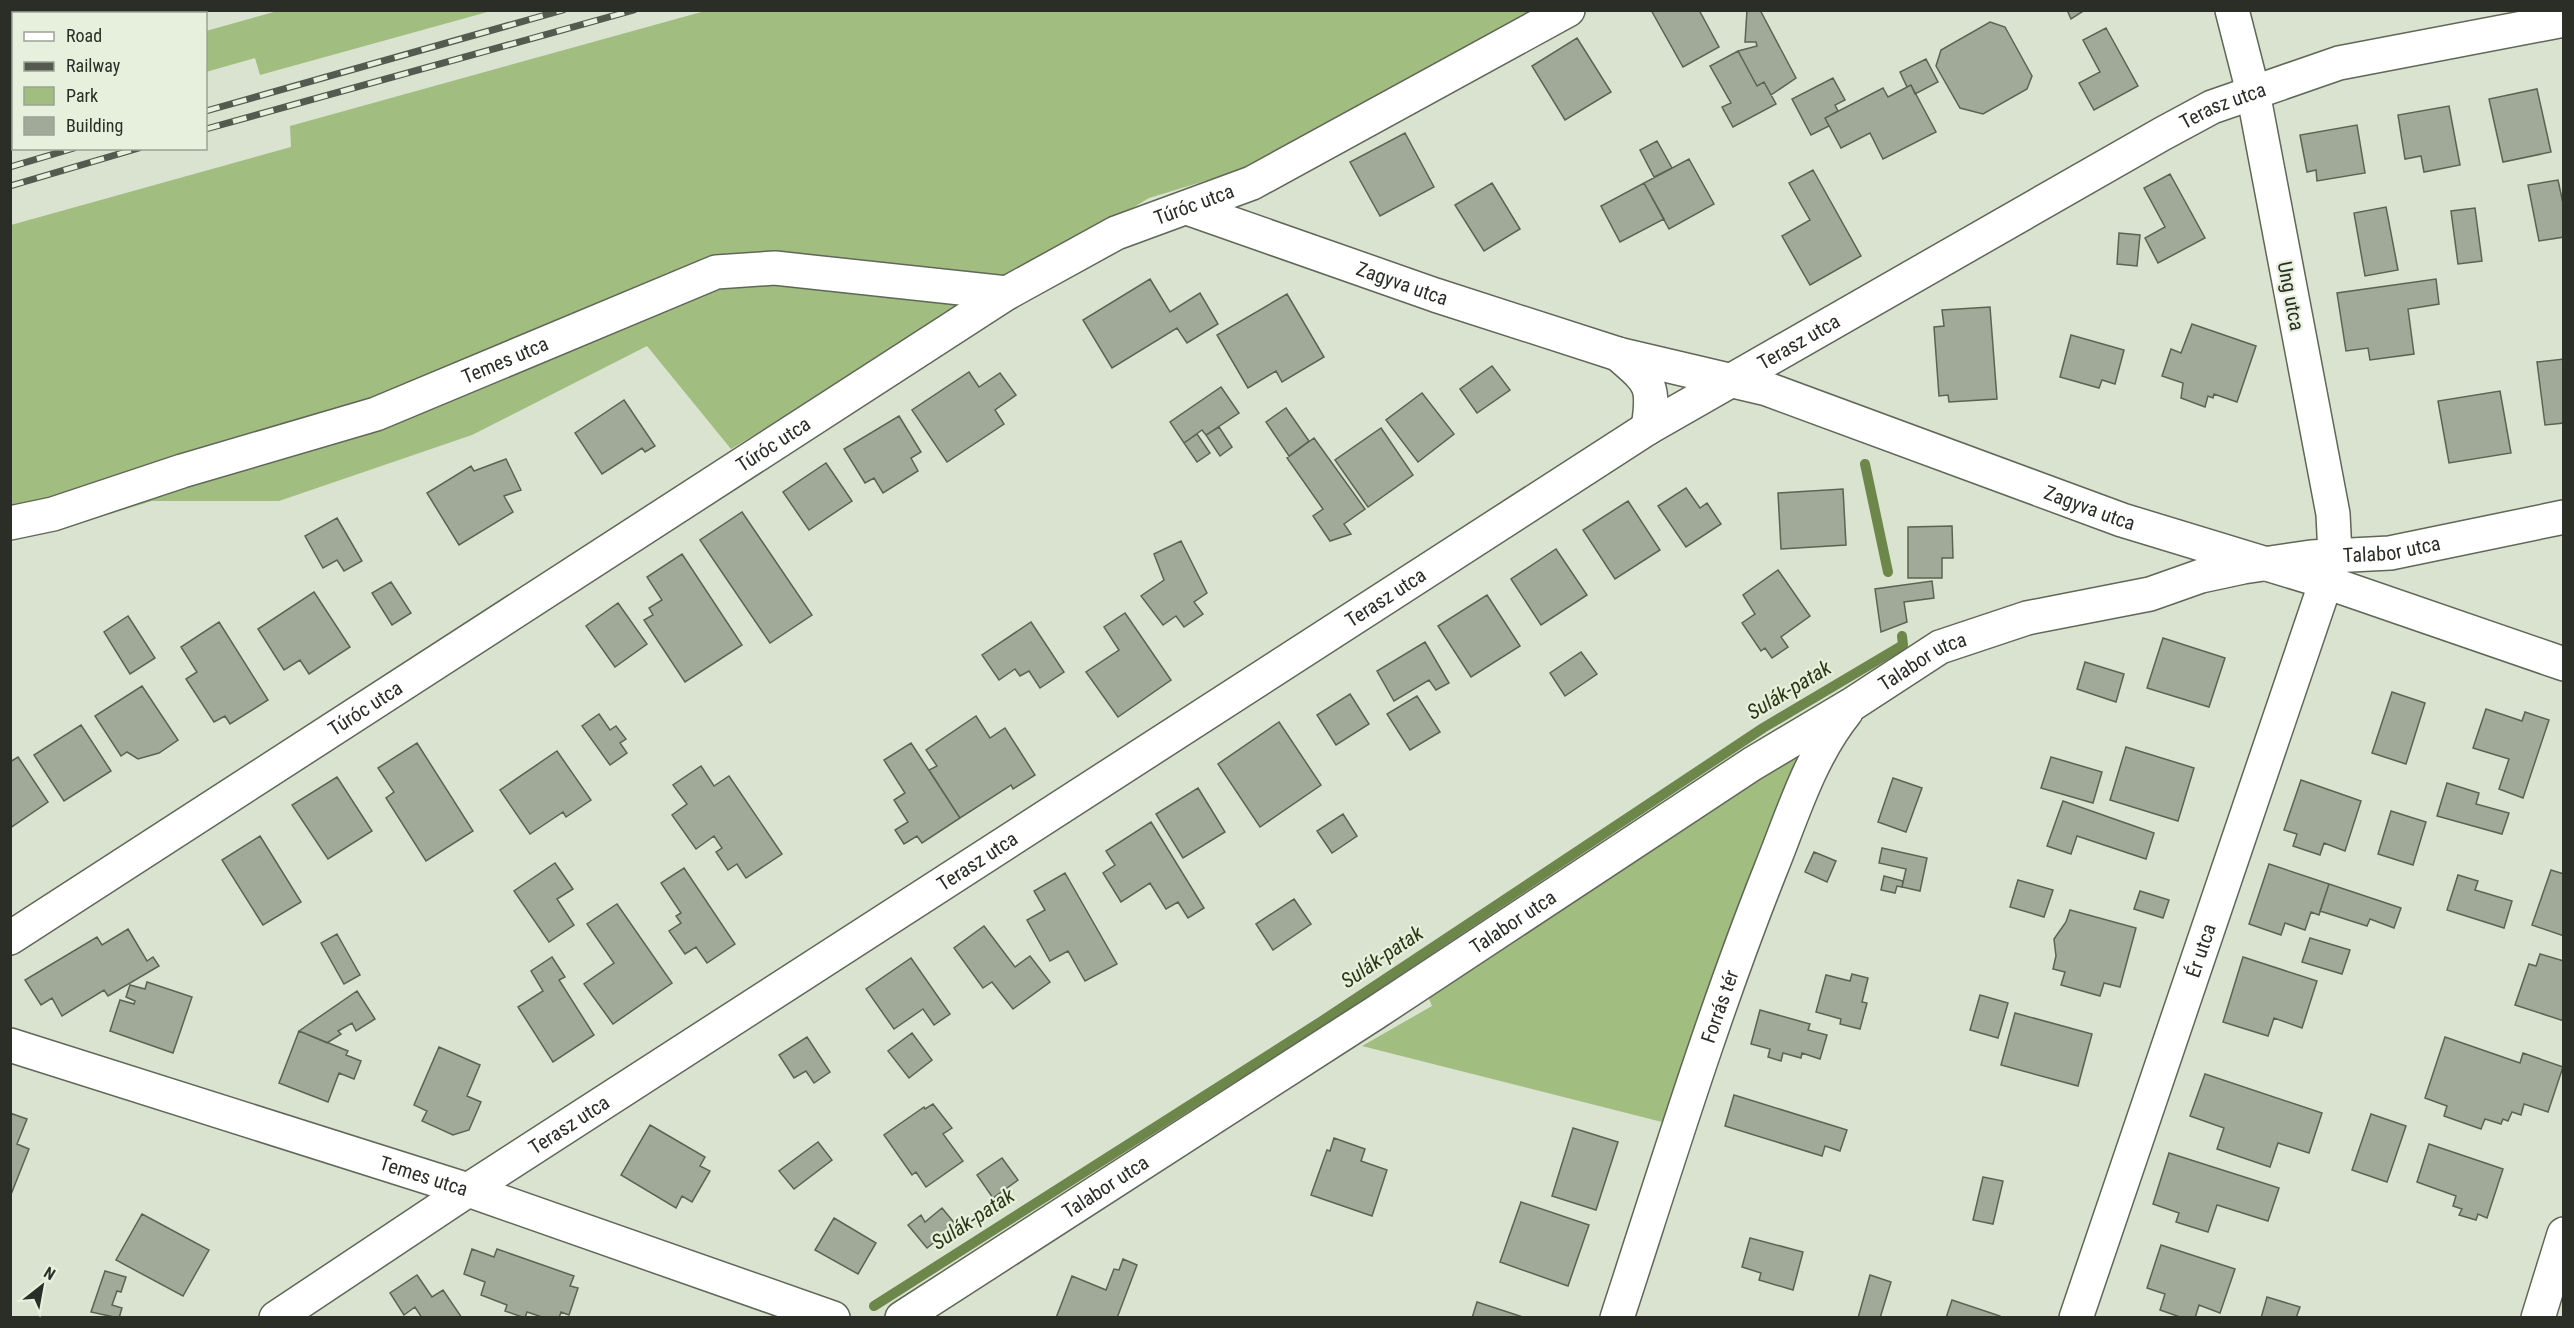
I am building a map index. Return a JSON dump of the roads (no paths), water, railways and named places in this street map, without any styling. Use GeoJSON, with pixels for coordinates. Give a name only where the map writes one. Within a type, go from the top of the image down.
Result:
{"type":"FeatureCollection","features":[{"type":"Feature","properties":{"kind":"street","name":"Túróc utca"},"geometry":{"type":"LineString","coordinates":[[10,938],[1007,293],[1116,233],[1252,183],[1568,10]]}},
{"type":"Feature","properties":{"kind":"street","name":"Ung utca"},"geometry":{"type":"LineString","coordinates":[[2232,10],[2253,92],[2332,514],[2330,569]]}},
{"type":"Feature","properties":{"kind":"street","name":"Terasz utca"},"geometry":{"type":"LineString","coordinates":[[276,1317],[468,1190],[1648,428],[2162,134],[2212,107],[2339,63],[2564,20]]}},
{"type":"Feature","properties":{"kind":"street","name":"Zagyva utca"},"geometry":{"type":"LineString","coordinates":[[1187,208],[1435,296],[1618,354],[1803,401],[2164,534],[2264,564],[2330,569],[2564,664]]}},
{"type":"Feature","properties":{"kind":"street","name":"Temes utca"},"geometry":{"type":"LineString","coordinates":[[10,523],[53,514],[182,471],[376,414],[716,272],[775,267],[1007,293]]}},
{"type":"Feature","properties":{"kind":"street","name":"Zagyva utca"},"geometry":{"type":"LineString","coordinates":[[1618,354],[1646,379],[1653,399],[1648,428]]}},
{"type":"Feature","properties":{"kind":"street","name":"Talabor utca"},"geometry":{"type":"LineString","coordinates":[[2330,569],[2390,553],[2564,517]]}},
{"type":"Feature","properties":{"kind":"street"},"geometry":{"type":"LineString","coordinates":[[2150,594],[2176,564],[2174,550],[2164,534]]}},
{"type":"Feature","properties":{"kind":"street","name":"Talabor utca"},"geometry":{"type":"LineString","coordinates":[[903,1317],[1375,1013],[1752,764],[1851,705],[1940,647],[2027,618],[2150,594],[2202,576],[2264,564]]}},
{"type":"Feature","properties":{"kind":"street","name":"Ér utca"},"geometry":{"type":"LineString","coordinates":[[2076,1317],[2330,569]]}},
{"type":"Feature","properties":{"kind":"street","name":"Forrás tér"},"geometry":{"type":"LineString","coordinates":[[1617,1317],[1749,925],[1813,764],[1832,729],[1851,705]]}},
{"type":"Feature","properties":{"kind":"street","name":"Temes utca"},"geometry":{"type":"LineString","coordinates":[[10,1045],[468,1190],[833,1317]]}},
{"type":"Feature","properties":{"kind":"street"},"geometry":{"type":"LineString","coordinates":[[2538,1317],[2564,1234]]}},
{"type":"Feature","properties":{"kind":"waterway","name":"Sulák-patak"},"geometry":{"type":"LineString","coordinates":[[1865,464],[1888,572]]}},
{"type":"Feature","properties":{"kind":"waterway","name":"Sulák-patak"},"geometry":{"type":"LineString","coordinates":[[874,1306],[1322,1021],[1763,728],[1903,645],[1902,636]]}},
{"type":"Feature","properties":{"kind":"railway"},"geometry":{"type":"LineString","coordinates":[[207,111],[563,10]]}},
{"type":"Feature","properties":{"kind":"railway"},"geometry":{"type":"LineString","coordinates":[[207,129],[634,10]]}},
{"type":"Feature","properties":{"kind":"railway"},"geometry":{"type":"LineString","coordinates":[[10,167],[67,150]]}},
{"type":"Feature","properties":{"kind":"railway"},"geometry":{"type":"LineString","coordinates":[[10,186],[132,150]]}}]}
